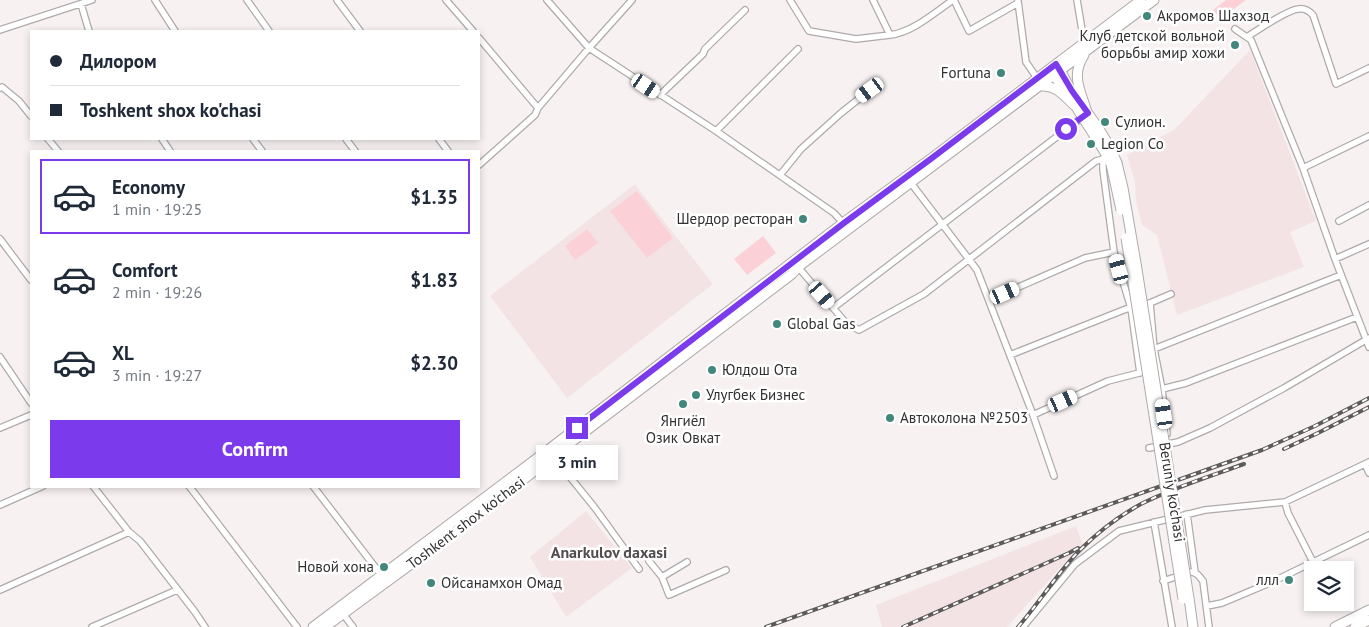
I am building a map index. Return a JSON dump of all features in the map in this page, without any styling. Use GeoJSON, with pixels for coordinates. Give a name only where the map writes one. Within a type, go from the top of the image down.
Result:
{"type":"FeatureCollection","features":[{"type":"Feature","properties":{"kind":"main road","name":"Toshkent shox ko'chasi"},"geometry":{"type":"LineString","coordinates":[[326,627],[493,504],[553,456],[850,230],[1085,47],[1141,0]]}},
{"type":"Feature","properties":{"kind":"main road","name":"Toshkent shox ko'chasi"},"geometry":{"type":"LineString","coordinates":[[1085,47],[1154,0]]}},
{"type":"Feature","properties":{"kind":"main road"},"geometry":{"type":"LineString","coordinates":[[1085,47],[1077,76],[1085,113]]}},
{"type":"Feature","properties":{"kind":"main road","name":"Beruniy ko'chasi"},"geometry":{"type":"LineString","coordinates":[[1055,70],[1075,106],[1085,113]]}},
{"type":"Feature","properties":{"kind":"main road","name":"Beruniy ko'chasi"},"geometry":{"type":"LineString","coordinates":[[1055,70],[1072,91],[1110,158],[1130,264],[1186,598],[1193,627]]}},
{"type":"Feature","properties":{"kind":"main road","name":"Toshkent shox ko'chasi"},"geometry":{"type":"LineString","coordinates":[[313,627],[844,223],[1039,82]]}},
{"type":"Feature","properties":{"kind":"main road"},"geometry":{"type":"LineString","coordinates":[[1039,82],[1057,89],[1075,106]]}},
{"type":"Feature","properties":{"kind":"main road","name":"Beruniy ko'chasi"},"geometry":{"type":"LineString","coordinates":[[1186,598],[1187,627]]}},
{"type":"Feature","properties":{"kind":"main road"},"geometry":{"type":"LineString","coordinates":[[1335,627],[1369,610]]}},
{"type":"Feature","properties":{"kind":"main road"},"geometry":{"type":"LineString","coordinates":[[1356,627],[1369,620]]}},
{"type":"Feature","properties":{"kind":"street"},"geometry":{"type":"LineString","coordinates":[[0,30],[92,0]]}},
{"type":"Feature","properties":{"kind":"street"},"geometry":{"type":"LineString","coordinates":[[155,0],[174,30]]}},
{"type":"Feature","properties":{"kind":"street"},"geometry":{"type":"LineString","coordinates":[[247,0],[268,30]]}},
{"type":"Feature","properties":{"kind":"street"},"geometry":{"type":"LineString","coordinates":[[337,0],[359,30]]}},
{"type":"Feature","properties":{"kind":"street"},"geometry":{"type":"LineString","coordinates":[[446,0],[472,30]]}},
{"type":"Feature","properties":{"kind":"street"},"geometry":{"type":"LineString","coordinates":[[547,0],[589,48],[716,131],[834,212],[844,223]]}},
{"type":"Feature","properties":{"kind":"street"},"geometry":{"type":"LineString","coordinates":[[480,164],[535,115],[538,108],[632,0]]}},
{"type":"Feature","properties":{"kind":"street"},"geometry":{"type":"LineString","coordinates":[[790,0],[809,31],[856,39],[901,33],[953,0],[969,31],[1018,2],[1026,62],[1039,82]]}},
{"type":"Feature","properties":{"kind":"street"},"geometry":{"type":"LineString","coordinates":[[872,0],[890,35]]}},
{"type":"Feature","properties":{"kind":"street"},"geometry":{"type":"LineString","coordinates":[[1077,0],[1085,47]]}},
{"type":"Feature","properties":{"kind":"street"},"geometry":{"type":"LineString","coordinates":[[81,4],[89,30]]}},
{"type":"Feature","properties":{"kind":"street"},"geometry":{"type":"LineString","coordinates":[[1247,37],[1298,8],[1307,10],[1313,15],[1336,84],[1369,68]]}},
{"type":"Feature","properties":{"kind":"street"},"geometry":{"type":"LineString","coordinates":[[660,95],[745,10]]}},
{"type":"Feature","properties":{"kind":"street"},"geometry":{"type":"LineString","coordinates":[[1234,29],[1251,40],[1303,168],[1341,275],[1357,317],[1368,339],[1369,347]]}},
{"type":"Feature","properties":{"kind":"street"},"geometry":{"type":"LineString","coordinates":[[480,39],[538,108]]}},
{"type":"Feature","properties":{"kind":"street"},"geometry":{"type":"LineString","coordinates":[[716,131],[798,49]]}},
{"type":"Feature","properties":{"kind":"street"},"geometry":{"type":"LineString","coordinates":[[0,88],[2,87],[20,101],[30,115]]}},
{"type":"Feature","properties":{"kind":"street"},"geometry":{"type":"LineString","coordinates":[[780,175],[801,149],[840,113],[870,90]]}},
{"type":"Feature","properties":{"kind":"street"},"geometry":{"type":"LineString","coordinates":[[834,308],[1085,113]]}},
{"type":"Feature","properties":{"kind":"street"},"geometry":{"type":"LineString","coordinates":[[1303,168],[1369,136]]}},
{"type":"Feature","properties":{"kind":"street"},"geometry":{"type":"LineString","coordinates":[[49,140],[57,150]]}},
{"type":"Feature","properties":{"kind":"street"},"geometry":{"type":"LineString","coordinates":[[1110,158],[1103,170],[1114,252],[1131,308],[1140,373]]}},
{"type":"Feature","properties":{"kind":"street"},"geometry":{"type":"LineString","coordinates":[[798,268],[846,323],[859,330],[924,294],[1096,161],[1110,158]]}},
{"type":"Feature","properties":{"kind":"street"},"geometry":{"type":"LineString","coordinates":[[911,183],[977,270],[1033,415],[1054,476]]}},
{"type":"Feature","properties":{"kind":"street"},"geometry":{"type":"LineString","coordinates":[[1339,220],[1369,205]]}},
{"type":"Feature","properties":{"kind":"street"},"geometry":{"type":"LineString","coordinates":[[0,239],[30,279]]}},
{"type":"Feature","properties":{"kind":"street"},"geometry":{"type":"LineString","coordinates":[[1335,259],[1369,244]]}},
{"type":"Feature","properties":{"kind":"street"},"geometry":{"type":"LineString","coordinates":[[989,300],[1085,258],[1114,252]]}},
{"type":"Feature","properties":{"kind":"street"},"geometry":{"type":"LineString","coordinates":[[1154,349],[1341,275]]}},
{"type":"Feature","properties":{"kind":"street"},"geometry":{"type":"LineString","coordinates":[[1010,355],[1171,294]]}},
{"type":"Feature","properties":{"kind":"street"},"geometry":{"type":"LineString","coordinates":[[1150,303],[1154,349],[1162,389],[1169,445]]}},
{"type":"Feature","properties":{"kind":"street"},"geometry":{"type":"LineString","coordinates":[[1162,389],[1186,383],[1357,317]]}},
{"type":"Feature","properties":{"kind":"street"},"geometry":{"type":"LineString","coordinates":[[1149,448],[1169,445],[1210,428],[1368,339]]}},
{"type":"Feature","properties":{"kind":"street"},"geometry":{"type":"LineString","coordinates":[[0,357],[30,402]]}},
{"type":"Feature","properties":{"kind":"street"},"geometry":{"type":"LineString","coordinates":[[1033,415],[1108,381],[1157,370]]}},
{"type":"Feature","properties":{"kind":"street"},"geometry":{"type":"LineString","coordinates":[[0,428],[30,415]]}},
{"type":"Feature","properties":{"kind":"street"},"geometry":{"type":"LineString","coordinates":[[553,456],[595,508],[639,569]]}},
{"type":"Feature","properties":{"kind":"street"},"geometry":{"type":"LineString","coordinates":[[1024,627],[1075,564],[1119,531],[1205,510],[1285,502],[1367,463],[1369,473]]}},
{"type":"Feature","properties":{"kind":"street"},"geometry":{"type":"LineString","coordinates":[[0,505],[38,488]]}},
{"type":"Feature","properties":{"kind":"street"},"geometry":{"type":"LineString","coordinates":[[95,488],[129,532],[140,541],[205,627]]}},
{"type":"Feature","properties":{"kind":"street"},"geometry":{"type":"LineString","coordinates":[[191,488],[297,627]]}},
{"type":"Feature","properties":{"kind":"street"},"geometry":{"type":"LineString","coordinates":[[316,488],[382,576]]}},
{"type":"Feature","properties":{"kind":"street"},"geometry":{"type":"LineString","coordinates":[[1285,502],[1288,513],[1312,561]]}},
{"type":"Feature","properties":{"kind":"street"},"geometry":{"type":"LineString","coordinates":[[1187,514],[1195,572],[1203,581],[1209,627]]}},
{"type":"Feature","properties":{"kind":"street","name":"Beruniy ko'chasi"},"geometry":{"type":"LineString","coordinates":[[1154,522],[1172,627]]}},
{"type":"Feature","properties":{"kind":"street"},"geometry":{"type":"LineString","coordinates":[[0,590],[129,532]]}},
{"type":"Feature","properties":{"kind":"street"},"geometry":{"type":"LineString","coordinates":[[1315,561],[1369,535]]}},
{"type":"Feature","properties":{"kind":"street"},"geometry":{"type":"LineString","coordinates":[[649,561],[662,577],[669,595],[726,570]]}},
{"type":"Feature","properties":{"kind":"street"},"geometry":{"type":"LineString","coordinates":[[662,577],[687,562]]}},
{"type":"Feature","properties":{"kind":"street"},"geometry":{"type":"LineString","coordinates":[[1207,606],[1272,582],[1304,566]]}},
{"type":"Feature","properties":{"kind":"street"},"geometry":{"type":"LineString","coordinates":[[1164,581],[1195,572]]}},
{"type":"Feature","properties":{"kind":"street"},"geometry":{"type":"LineString","coordinates":[[92,627],[177,590]]}},
{"type":"Feature","properties":{"kind":"street"},"geometry":{"type":"LineString","coordinates":[[343,614],[353,627]]}},
{"type":"Feature","properties":{"kind":"shaded area"},"geometry":{"type":"Polygon","coordinates":[[[1226,0],[1246,0],[1220,19],[1213,10],[1226,0]]]}},
{"type":"Feature","properties":{"kind":"shaded area"},"geometry":{"type":"Polygon","coordinates":[[[1250,50],[1316,221],[1290,232],[1304,267],[1177,315],[1157,235],[1142,225],[1136,201],[1135,182],[1127,155],[1174,130],[1250,50]]]}},
{"type":"Feature","properties":{"kind":"shaded area"},"geometry":{"type":"Polygon","coordinates":[[[635,184],[713,284],[567,398],[490,296],[635,184]]]}},
{"type":"Feature","properties":{"kind":"shaded area"},"geometry":{"type":"Polygon","coordinates":[[[637,191],[673,238],[647,258],[610,211],[637,191]]]}},
{"type":"Feature","properties":{"kind":"shaded area"},"geometry":{"type":"Polygon","coordinates":[[[587,229],[598,243],[575,260],[565,246],[587,229]]]}},
{"type":"Feature","properties":{"kind":"shaded area"},"geometry":{"type":"Polygon","coordinates":[[[763,236],[776,253],[747,275],[734,259],[763,236]]]}},
{"type":"Feature","properties":{"kind":"shaded area"},"geometry":{"type":"Polygon","coordinates":[[[586,511],[632,568],[566,617],[530,557],[586,511]]]}},
{"type":"Feature","properties":{"kind":"shaded area"},"geometry":{"type":"Polygon","coordinates":[[[1076,526],[1083,545],[1067,560],[1007,627],[882,627],[876,605],[1076,526]]]}},
{"type":"Feature","properties":{"kind":"railway"},"geometry":{"type":"LineString","coordinates":[[766,627],[1262,450],[1315,426],[1369,398]]}},
{"type":"Feature","properties":{"kind":"railway"},"geometry":{"type":"LineString","coordinates":[[1284,449],[1369,407]]}},
{"type":"Feature","properties":{"kind":"railway"},"geometry":{"type":"LineString","coordinates":[[1018,627],[1080,550],[1117,519],[1141,504],[1166,493],[1244,464]]}},
{"type":"Feature","properties":{"kind":"railway"},"geometry":{"type":"LineString","coordinates":[[903,627],[1078,548]]}},
{"type":"Feature","properties":{"kind":"place","name":"Акромов Шахзод"},"geometry":{"type":"Point","coordinates":[1147,16]}},
{"type":"Feature","properties":{"kind":"place","name":"Клуб детской вольной борьбы амир хожи"},"geometry":{"type":"Point","coordinates":[1235,45]}},
{"type":"Feature","properties":{"kind":"place","name":"Fortuna"},"geometry":{"type":"Point","coordinates":[1001,73]}},
{"type":"Feature","properties":{"kind":"place","name":"Сулион."},"geometry":{"type":"Point","coordinates":[1105,122]}},
{"type":"Feature","properties":{"kind":"place","name":"Legion Co"},"geometry":{"type":"Point","coordinates":[1091,144]}},
{"type":"Feature","properties":{"kind":"place","name":"Шердор ресторан"},"geometry":{"type":"Point","coordinates":[803,219]}},
{"type":"Feature","properties":{"kind":"place","name":"Global Gas"},"geometry":{"type":"Point","coordinates":[777,324]}},
{"type":"Feature","properties":{"kind":"place","name":"Юлдош Ота"},"geometry":{"type":"Point","coordinates":[712,370]}},
{"type":"Feature","properties":{"kind":"place","name":"Улугбек Бизнес"},"geometry":{"type":"Point","coordinates":[696,395]}},
{"type":"Feature","properties":{"kind":"place","name":"Янгиёл Озик Овкат"},"geometry":{"type":"Point","coordinates":[683,404]}},
{"type":"Feature","properties":{"kind":"place","name":"Автоколона №2503"},"geometry":{"type":"Point","coordinates":[890,418]}},
{"type":"Feature","properties":{"kind":"place","name":"Новой хона"},"geometry":{"type":"Point","coordinates":[384,567]}},
{"type":"Feature","properties":{"kind":"place","name":"ллл"},"geometry":{"type":"Point","coordinates":[1289,580]}},
{"type":"Feature","properties":{"kind":"place","name":"Ойсанамхон Омад"},"geometry":{"type":"Point","coordinates":[431,583]}},
{"type":"Feature","properties":{"kind":"district","name":"Anarkulov daxasi"},"geometry":{"type":"Point","coordinates":[609,552]}},
{"type":"Feature","properties":{"kind":"route"},"geometry":{"type":"LineString","coordinates":[[577,428],[844,223],[1056,64],[1088,113],[1066,129]]}}]}
